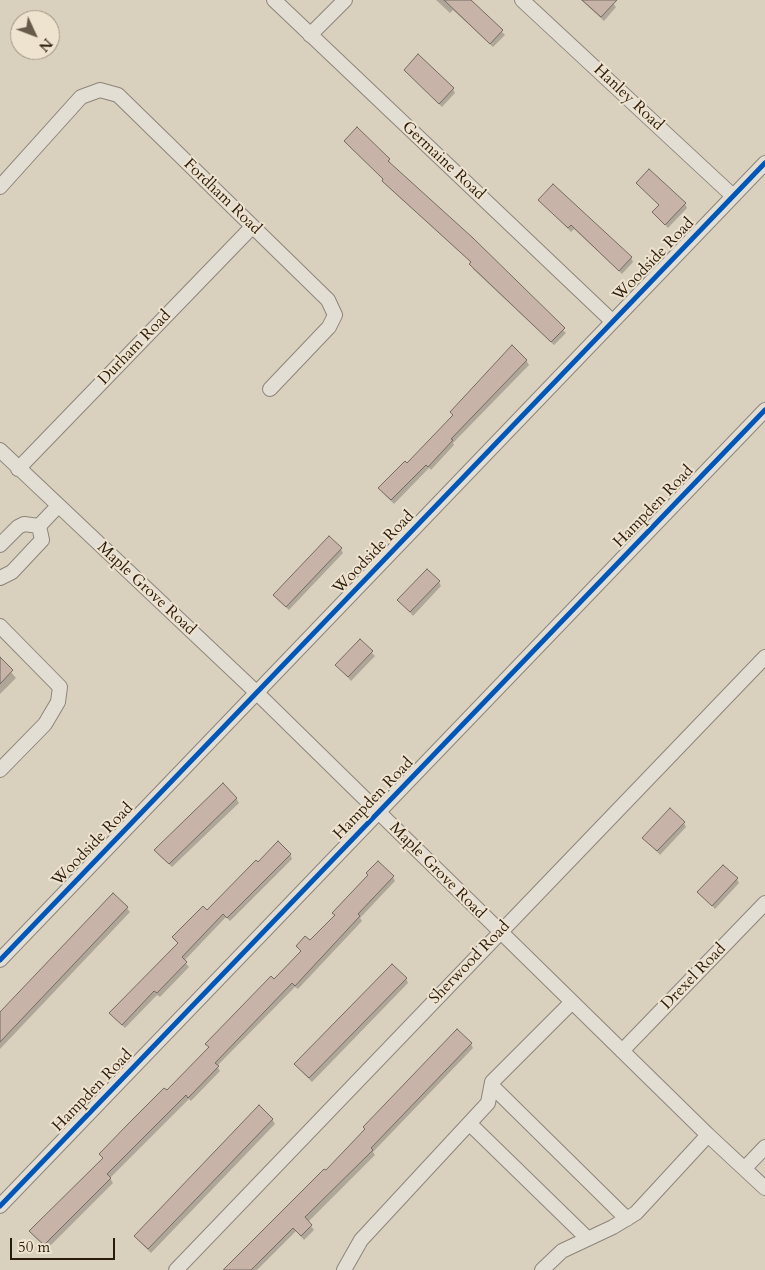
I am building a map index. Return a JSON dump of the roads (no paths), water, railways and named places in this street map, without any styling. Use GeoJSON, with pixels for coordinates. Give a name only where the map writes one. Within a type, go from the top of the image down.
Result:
{"type":"FeatureCollection","features":[{"type":"Feature","properties":{"kind":"street","name":"Germaine Road"},"geometry":{"type":"LineString","coordinates":[[274,0],[612,321]]}},
{"type":"Feature","properties":{"kind":"street"},"geometry":{"type":"LineString","coordinates":[[310,35],[345,0]]}},
{"type":"Feature","properties":{"kind":"street","name":"Hanley Road"},"geometry":{"type":"LineString","coordinates":[[522,0],[733,196]]}},
{"type":"Feature","properties":{"kind":"street","name":"Fordham Road"},"geometry":{"type":"LineString","coordinates":[[0,187],[81,97],[100,90],[118,95],[328,300],[335,315],[329,327],[270,389]]}},
{"type":"Feature","properties":{"kind":"street","name":"Woodside Road"},"geometry":{"type":"LineString","coordinates":[[0,960],[765,163]]}},
{"type":"Feature","properties":{"kind":"street","name":"Durham Road"},"geometry":{"type":"LineString","coordinates":[[18,469],[252,227]]}},
{"type":"Feature","properties":{"kind":"street","name":"Hampden Road"},"geometry":{"type":"LineString","coordinates":[[0,1206],[765,410]]}},
{"type":"Feature","properties":{"kind":"street","name":"Maple Grove Road"},"geometry":{"type":"LineString","coordinates":[[0,450],[257,693],[708,1135],[765,1188]]}},
{"type":"Feature","properties":{"kind":"street"},"geometry":{"type":"LineString","coordinates":[[39,526],[58,506]]}},
{"type":"Feature","properties":{"kind":"street"},"geometry":{"type":"LineString","coordinates":[[0,545],[18,527],[24,524],[39,526]]}},
{"type":"Feature","properties":{"kind":"street"},"geometry":{"type":"LineString","coordinates":[[0,578],[12,572],[42,540],[39,526]]}},
{"type":"Feature","properties":{"kind":"street"},"geometry":{"type":"LineString","coordinates":[[0,626],[60,687],[58,702],[45,724],[0,770]]}},
{"type":"Feature","properties":{"kind":"street","name":"Sherwood Road"},"geometry":{"type":"LineString","coordinates":[[176,1270],[765,657]]}},
{"type":"Feature","properties":{"kind":"street","name":"Drexel Road"},"geometry":{"type":"LineString","coordinates":[[622,1051],[765,903]]}},
{"type":"Feature","properties":{"kind":"street"},"geometry":{"type":"LineString","coordinates":[[344,1270],[361,1240],[488,1104],[492,1082],[572,1002]]}},
{"type":"Feature","properties":{"kind":"street"},"geometry":{"type":"LineString","coordinates":[[492,1086],[626,1219]]}},
{"type":"Feature","properties":{"kind":"street"},"geometry":{"type":"LineString","coordinates":[[470,1124],[587,1238]]}},
{"type":"Feature","properties":{"kind":"street"},"geometry":{"type":"LineString","coordinates":[[542,1270],[562,1251],[636,1213],[708,1135]]}},
{"type":"Feature","properties":{"kind":"street"},"geometry":{"type":"LineString","coordinates":[[745,1168],[765,1147]]}}]}
